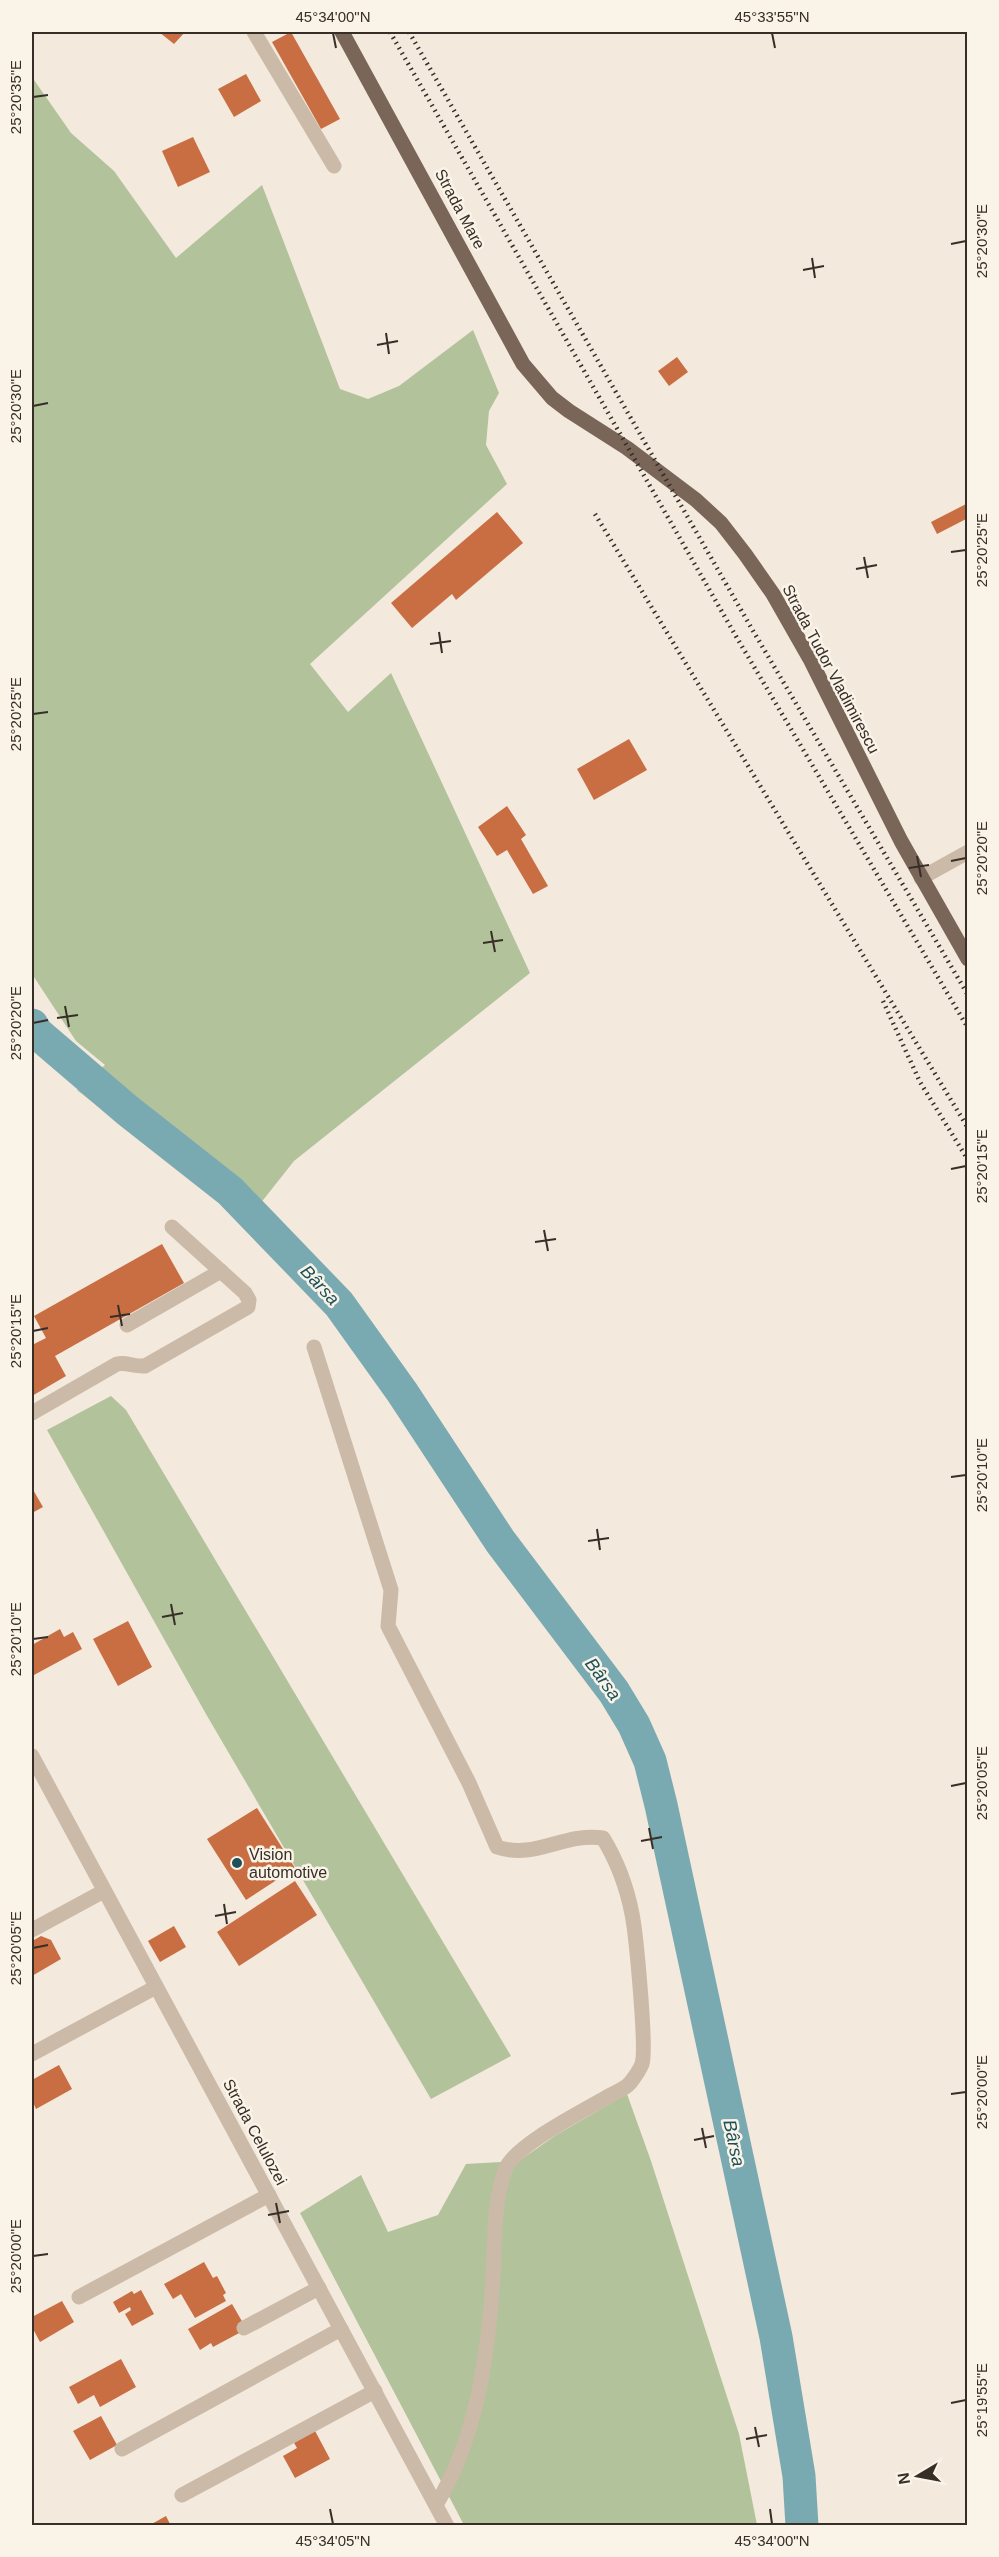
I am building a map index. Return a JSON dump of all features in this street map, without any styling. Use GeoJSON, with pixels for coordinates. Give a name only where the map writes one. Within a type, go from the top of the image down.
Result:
{"type":"FeatureCollection","features":[{"type":"Feature","properties":{"kind":"main road","name":"Strada Mare"},"geometry":{"type":"LineString","coordinates":[[342,32],[408,149],[506,336],[523,364],[552,398]]}},
{"type":"Feature","properties":{"kind":"main road","name":"Strada Tudor Vladimirescu"},"geometry":{"type":"LineString","coordinates":[[552,398],[590,426],[627,448],[696,500],[721,523],[745,554],[773,594],[810,659],[921,878],[968,959]]}},
{"type":"Feature","properties":{"kind":"street"},"geometry":{"type":"LineString","coordinates":[[259,34],[334,166]]}},
{"type":"Feature","properties":{"kind":"street"},"geometry":{"type":"LineString","coordinates":[[921,878],[968,852]]}},
{"type":"Feature","properties":{"kind":"street"},"geometry":{"type":"LineString","coordinates":[[32,1413],[117,1364],[145,1366],[249,1306],[245,1293],[172,1227]]}},
{"type":"Feature","properties":{"kind":"street"},"geometry":{"type":"LineString","coordinates":[[127,1325],[221,1271]]}},
{"type":"Feature","properties":{"kind":"street"},"geometry":{"type":"LineString","coordinates":[[314,1347],[392,1590],[388,1626],[469,1783],[497,1847],[511,1852],[524,1851],[586,1836],[603,1838],[615,1857],[632,1915],[643,2063],[630,2084],[545,2133],[523,2149],[506,2167],[498,2199],[490,2326],[477,2401],[451,2480],[436,2505]]}},
{"type":"Feature","properties":{"kind":"street","name":"Strada Celulozei"},"geometry":{"type":"LineString","coordinates":[[32,1756],[447,2526]]}},
{"type":"Feature","properties":{"kind":"street"},"geometry":{"type":"LineString","coordinates":[[32,1930],[104,1891]]}},
{"type":"Feature","properties":{"kind":"street"},"geometry":{"type":"LineString","coordinates":[[32,2055],[156,1987]]}},
{"type":"Feature","properties":{"kind":"street"},"geometry":{"type":"LineString","coordinates":[[79,2297],[268,2195]]}},
{"type":"Feature","properties":{"kind":"street"},"geometry":{"type":"LineString","coordinates":[[244,2328],[319,2288]]}},
{"type":"Feature","properties":{"kind":"street"},"geometry":{"type":"LineString","coordinates":[[122,2449],[341,2329]]}},
{"type":"Feature","properties":{"kind":"street"},"geometry":{"type":"LineString","coordinates":[[182,2495],[375,2391]]}},
{"type":"Feature","properties":{"kind":"green space"},"geometry":{"type":"Polygon","coordinates":[[[32,77],[71,133],[114,171],[176,258],[262,185],[340,389],[368,399],[399,386],[473,330],[499,393],[489,411],[486,445],[507,484],[310,664],[348,712],[391,673],[530,973],[294,1161],[245,1223],[77,1090],[105,1065],[76,1041],[32,974],[32,77]]]}},
{"type":"Feature","properties":{"kind":"green space"},"geometry":{"type":"Polygon","coordinates":[[[111,1396],[126,1410],[511,2056],[431,2099],[206,1714],[47,1430],[111,1396]]]}},
{"type":"Feature","properties":{"kind":"green space"},"geometry":{"type":"Polygon","coordinates":[[[627,2094],[651,2161],[739,2434],[757,2525],[464,2525],[300,2213],[361,2175],[388,2232],[438,2215],[466,2164],[519,2161],[556,2135],[627,2094]]]}},
{"type":"Feature","properties":{"kind":"building"},"geometry":{"type":"Polygon","coordinates":[[[159,32],[185,32],[174,44],[159,32]]]}},
{"type":"Feature","properties":{"kind":"building"},"geometry":{"type":"Polygon","coordinates":[[[291,32],[340,119],[321,129],[272,42],[291,32]]]}},
{"type":"Feature","properties":{"kind":"building"},"geometry":{"type":"Polygon","coordinates":[[[246,74],[261,101],[234,117],[218,89],[246,74]]]}},
{"type":"Feature","properties":{"kind":"building"},"geometry":{"type":"Polygon","coordinates":[[[193,137],[210,172],[178,187],[162,151],[193,137]]]}},
{"type":"Feature","properties":{"kind":"building"},"geometry":{"type":"Polygon","coordinates":[[[677,357],[688,372],[669,386],[658,371],[677,357]]]}},
{"type":"Feature","properties":{"kind":"building"},"geometry":{"type":"Polygon","coordinates":[[[968,503],[968,518],[937,534],[931,522],[968,503]]]}},
{"type":"Feature","properties":{"kind":"building"},"geometry":{"type":"Polygon","coordinates":[[[497,512],[523,543],[456,600],[452,594],[412,628],[391,603],[497,512]]]}},
{"type":"Feature","properties":{"kind":"building"},"geometry":{"type":"Polygon","coordinates":[[[629,739],[647,770],[594,800],[577,769],[629,739]]]}},
{"type":"Feature","properties":{"kind":"building"},"geometry":{"type":"Polygon","coordinates":[[[507,806],[526,835],[521,839],[548,886],[533,894],[507,850],[497,856],[478,827],[507,806]]]}},
{"type":"Feature","properties":{"kind":"building"},"geometry":{"type":"Polygon","coordinates":[[[162,1244],[184,1283],[55,1356],[66,1376],[32,1396],[32,1345],[46,1338],[34,1316],[162,1244]]]}},
{"type":"Feature","properties":{"kind":"building"},"geometry":{"type":"Polygon","coordinates":[[[32,1488],[43,1507],[32,1513],[32,1488]]]}},
{"type":"Feature","properties":{"kind":"building"},"geometry":{"type":"Polygon","coordinates":[[[128,1621],[152,1667],[118,1686],[93,1639],[128,1621]]]}},
{"type":"Feature","properties":{"kind":"building"},"geometry":{"type":"Polygon","coordinates":[[[60,1629],[64,1637],[73,1632],[82,1649],[34,1675],[32,1645],[60,1629]]]}},
{"type":"Feature","properties":{"kind":"building"},"geometry":{"type":"Polygon","coordinates":[[[257,1808],[295,1868],[246,1900],[207,1839],[257,1808]]]}},
{"type":"Feature","properties":{"kind":"building"},"geometry":{"type":"Polygon","coordinates":[[[295,1881],[317,1915],[239,1966],[217,1932],[295,1881]]]}},
{"type":"Feature","properties":{"kind":"building"},"geometry":{"type":"Polygon","coordinates":[[[174,1926],[186,1947],[160,1962],[148,1941],[174,1926]]]}},
{"type":"Feature","properties":{"kind":"building"},"geometry":{"type":"Polygon","coordinates":[[[32,1934],[34,1940],[41,1936],[51,1940],[61,1959],[32,1976],[32,1934]]]}},
{"type":"Feature","properties":{"kind":"building"},"geometry":{"type":"Polygon","coordinates":[[[59,2065],[72,2089],[36,2109],[32,2100],[32,2080],[59,2065]]]}},
{"type":"Feature","properties":{"kind":"building"},"geometry":{"type":"Polygon","coordinates":[[[204,2262],[213,2278],[217,2276],[226,2293],[223,2295],[226,2301],[195,2318],[181,2294],[173,2299],[164,2284],[204,2262]]]}},
{"type":"Feature","properties":{"kind":"building"},"geometry":{"type":"Polygon","coordinates":[[[141,2290],[154,2314],[132,2326],[125,2314],[131,2310],[130,2307],[119,2313],[113,2302],[132,2291],[134,2294],[141,2290]]]}},
{"type":"Feature","properties":{"kind":"building"},"geometry":{"type":"Polygon","coordinates":[[[62,2301],[74,2322],[40,2342],[32,2327],[32,2317],[62,2301]]]}},
{"type":"Feature","properties":{"kind":"building"},"geometry":{"type":"Polygon","coordinates":[[[232,2304],[243,2323],[241,2332],[213,2347],[211,2343],[200,2350],[188,2329],[232,2304]]]}},
{"type":"Feature","properties":{"kind":"building"},"geometry":{"type":"Polygon","coordinates":[[[121,2359],[136,2387],[100,2407],[94,2395],[78,2404],[69,2387],[121,2359]]]}},
{"type":"Feature","properties":{"kind":"building"},"geometry":{"type":"Polygon","coordinates":[[[101,2416],[117,2445],[90,2460],[73,2431],[101,2416]]]}},
{"type":"Feature","properties":{"kind":"building"},"geometry":{"type":"Polygon","coordinates":[[[314,2429],[330,2459],[295,2478],[283,2456],[297,2448],[293,2441],[314,2429]]]}},
{"type":"Feature","properties":{"kind":"building"},"geometry":{"type":"Polygon","coordinates":[[[166,2516],[171,2526],[148,2526],[166,2516]]]}},
{"type":"Feature","properties":{"kind":"waterway","name":"Bârsa"},"geometry":{"type":"LineString","coordinates":[[32,1025],[37,1033],[127,1110],[230,1191],[339,1304],[402,1392],[500,1541],[614,1692],[634,1725],[650,1761],[661,1805],[776,2337],[799,2476],[802,2526]]}},
{"type":"Feature","properties":{"kind":"railway"},"geometry":{"type":"LineString","coordinates":[[390,32],[737,638],[968,1028]]}},
{"type":"Feature","properties":{"kind":"railway"},"geometry":{"type":"LineString","coordinates":[[409,32],[752,629],[968,995]]}},
{"type":"Feature","properties":{"kind":"railway"},"geometry":{"type":"LineString","coordinates":[[595,514],[968,1128]]}},
{"type":"Feature","properties":{"kind":"railway"},"geometry":{"type":"LineString","coordinates":[[883,1001],[920,1082],[968,1160]]}},
{"type":"Feature","properties":{"kind":"place","name":"Vision automotive"},"geometry":{"type":"Point","coordinates":[237,1863]}}]}
